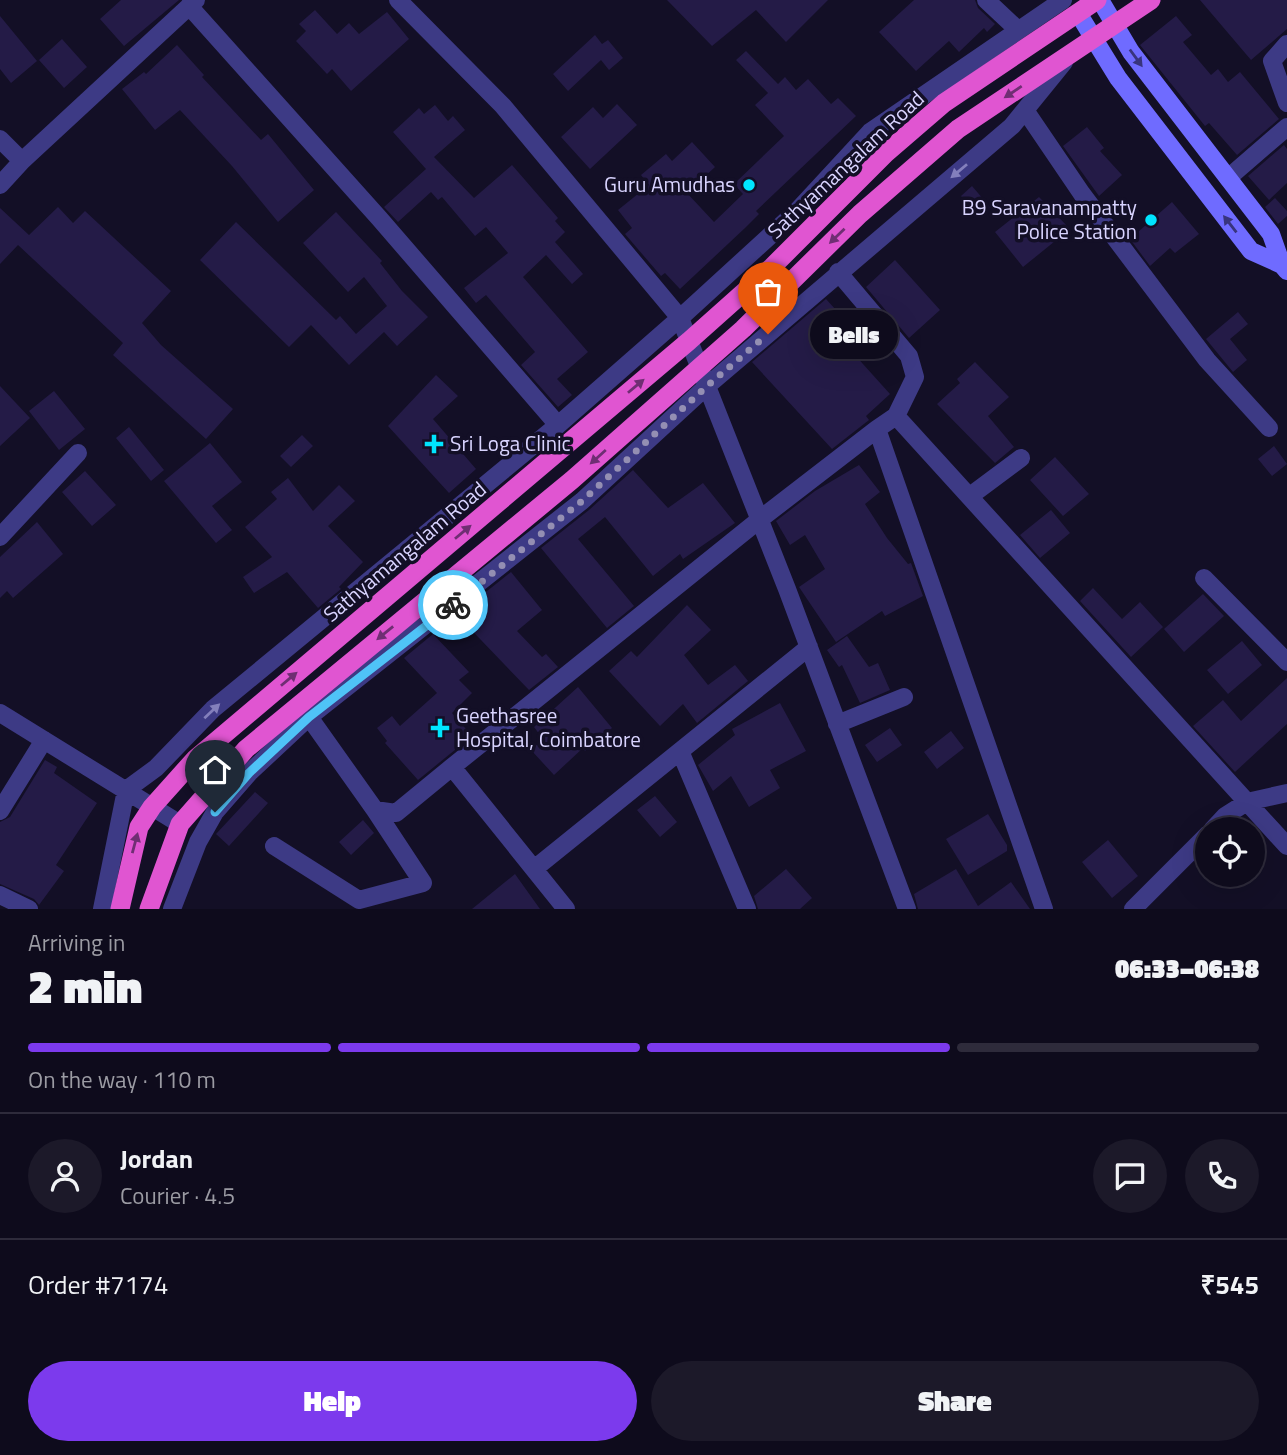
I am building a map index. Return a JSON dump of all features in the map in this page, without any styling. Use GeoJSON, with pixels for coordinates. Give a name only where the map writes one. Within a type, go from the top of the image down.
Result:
{"type":"FeatureCollection","features":[{"type":"Feature","properties":{"kind":"highway","name":"Sathyamangalam Road"},"geometry":{"type":"LineString","coordinates":[[120,909],[139,827],[152,807],[195,759],[689,341],[772,267],[886,153],[935,111],[1070,6],[1099,0]]}},
{"type":"Feature","properties":{"kind":"highway"},"geometry":{"type":"LineString","coordinates":[[149,909],[180,824],[246,749],[572,480],[703,377],[743,329],[860,214],[958,129],[1151,0]]}},
{"type":"Feature","properties":{"kind":"main road"},"geometry":{"type":"LineString","coordinates":[[1099,0],[1131,52],[1271,234],[1284,268]]}},
{"type":"Feature","properties":{"kind":"main road"},"geometry":{"type":"LineString","coordinates":[[1070,6],[1118,78],[1251,251],[1284,268]]}},
{"type":"Feature","properties":{"kind":"street"},"geometry":{"type":"LineString","coordinates":[[398,0],[503,106],[680,318],[809,647],[907,909]]}},
{"type":"Feature","properties":{"kind":"street"},"geometry":{"type":"LineString","coordinates":[[986,0],[1018,30]]}},
{"type":"Feature","properties":{"kind":"street"},"geometry":{"type":"LineString","coordinates":[[0,185],[22,161],[192,3],[558,425]]}},
{"type":"Feature","properties":{"kind":"street"},"geometry":{"type":"LineString","coordinates":[[102,909],[126,790],[156,768],[213,709],[558,425],[680,318],[797,211],[870,132],[1018,30],[1070,6]]}},
{"type":"Feature","properties":{"kind":"street"},"geometry":{"type":"LineString","coordinates":[[1287,44],[1272,61],[1287,103]]}},
{"type":"Feature","properties":{"kind":"street"},"geometry":{"type":"LineString","coordinates":[[172,909],[185,869],[215,812],[249,773],[309,717],[582,501],[703,377],[838,272],[1012,126],[1073,51]]}},
{"type":"Feature","properties":{"kind":"street"},"geometry":{"type":"LineString","coordinates":[[1025,110],[1082,194],[1207,360],[1269,428]]}},
{"type":"Feature","properties":{"kind":"street"},"geometry":{"type":"LineString","coordinates":[[1228,178],[1287,127]]}},
{"type":"Feature","properties":{"kind":"street"},"geometry":{"type":"LineString","coordinates":[[0,139],[22,161]]}},
{"type":"Feature","properties":{"kind":"street"},"geometry":{"type":"LineString","coordinates":[[375,810],[396,813],[759,520],[897,416],[915,377],[909,356],[838,272]]}},
{"type":"Feature","properties":{"kind":"street"},"geometry":{"type":"LineString","coordinates":[[897,416],[1287,846]]}},
{"type":"Feature","properties":{"kind":"street"},"geometry":{"type":"LineString","coordinates":[[877,429],[1044,909]]}},
{"type":"Feature","properties":{"kind":"street"},"geometry":{"type":"LineString","coordinates":[[3,528],[78,453]]}},
{"type":"Feature","properties":{"kind":"street"},"geometry":{"type":"LineString","coordinates":[[970,496],[1021,458]]}},
{"type":"Feature","properties":{"kind":"street"},"geometry":{"type":"LineString","coordinates":[[1204,578],[1283,650]]}},
{"type":"Feature","properties":{"kind":"street"},"geometry":{"type":"LineString","coordinates":[[534,869],[809,647]]}},
{"type":"Feature","properties":{"kind":"street"},"geometry":{"type":"LineString","coordinates":[[837,723],[904,697]]}},
{"type":"Feature","properties":{"kind":"street"},"geometry":{"type":"LineString","coordinates":[[0,713],[180,824]]}},
{"type":"Feature","properties":{"kind":"street"},"geometry":{"type":"LineString","coordinates":[[274,846],[359,900],[423,883],[309,717]]}},
{"type":"Feature","properties":{"kind":"street"},"geometry":{"type":"LineString","coordinates":[[0,811],[44,740]]}},
{"type":"Feature","properties":{"kind":"street"},"geometry":{"type":"LineString","coordinates":[[680,751],[747,909]]}},
{"type":"Feature","properties":{"kind":"street"},"geometry":{"type":"LineString","coordinates":[[452,767],[566,909]]}},
{"type":"Feature","properties":{"kind":"street"},"geometry":{"type":"LineString","coordinates":[[1224,817],[1247,802],[1287,793]]}},
{"type":"Feature","properties":{"kind":"street"},"geometry":{"type":"LineString","coordinates":[[1133,909],[1195,847]]}},
{"type":"Feature","properties":{"kind":"street"},"geometry":{"type":"LineString","coordinates":[[0,895],[29,909]]}},
{"type":"Feature","properties":{"kind":"building"},"geometry":{"type":"Polygon","coordinates":[[[121,0],[179,0],[124,46],[100,19],[121,0]]]}},
{"type":"Feature","properties":{"kind":"building"},"geometry":{"type":"Polygon","coordinates":[[[667,0],[828,0],[786,42],[756,10],[712,46],[667,0]]]}},
{"type":"Feature","properties":{"kind":"building"},"geometry":{"type":"Polygon","coordinates":[[[914,0],[975,0],[978,8],[995,24],[987,32],[984,28],[959,52],[949,41],[916,71],[879,32],[914,0]]]}},
{"type":"Feature","properties":{"kind":"building"},"geometry":{"type":"Polygon","coordinates":[[[1200,0],[1287,0],[1287,29],[1251,60],[1200,0]]]}},
{"type":"Feature","properties":{"kind":"building"},"geometry":{"type":"Polygon","coordinates":[[[315,10],[337,34],[349,23],[359,34],[387,12],[409,39],[351,91],[332,69],[327,74],[296,41],[306,31],[299,24],[315,10]]]}},
{"type":"Feature","properties":{"kind":"building"},"geometry":{"type":"Polygon","coordinates":[[[0,16],[37,61],[11,83],[0,69],[0,16]]]}},
{"type":"Feature","properties":{"kind":"building"},"geometry":{"type":"Polygon","coordinates":[[[1176,16],[1192,35],[1183,42],[1211,75],[1218,69],[1228,82],[1240,72],[1279,119],[1237,155],[1209,123],[1205,126],[1140,45],[1176,16]]]}},
{"type":"Feature","properties":{"kind":"building"},"geometry":{"type":"Polygon","coordinates":[[[595,35],[602,44],[608,40],[623,58],[609,70],[601,60],[568,91],[553,74],[595,35]]]}},
{"type":"Feature","properties":{"kind":"building"},"geometry":{"type":"Polygon","coordinates":[[[62,39],[87,67],[64,88],[39,60],[62,39]]]}},
{"type":"Feature","properties":{"kind":"building"},"geometry":{"type":"Polygon","coordinates":[[[177,45],[204,75],[202,77],[261,140],[268,134],[314,190],[278,222],[232,166],[180,110],[155,130],[122,89],[144,72],[146,74],[177,45]]]}},
{"type":"Feature","properties":{"kind":"building"},"geometry":{"type":"Polygon","coordinates":[[[746,51],[778,84],[785,77],[796,90],[808,79],[831,104],[838,98],[856,116],[756,211],[759,214],[680,289],[665,273],[661,276],[625,234],[632,228],[618,210],[649,185],[641,175],[666,154],[672,161],[692,142],[715,167],[687,193],[714,222],[743,194],[734,184],[784,136],[755,105],[768,93],[736,60],[746,51]]]}},
{"type":"Feature","properties":{"kind":"building"},"geometry":{"type":"Polygon","coordinates":[[[617,104],[637,125],[590,169],[561,137],[593,107],[603,118],[617,104]]]}},
{"type":"Feature","properties":{"kind":"building"},"geometry":{"type":"Polygon","coordinates":[[[435,105],[448,121],[453,116],[465,130],[434,157],[474,198],[512,165],[558,218],[555,221],[565,232],[555,242],[583,274],[572,284],[546,255],[523,277],[588,352],[557,379],[572,395],[558,407],[521,365],[535,352],[486,295],[476,303],[464,288],[508,253],[486,227],[475,236],[442,197],[438,200],[431,192],[398,222],[384,207],[426,169],[393,132],[419,108],[424,114],[435,105]]]}},
{"type":"Feature","properties":{"kind":"building"},"geometry":{"type":"Polygon","coordinates":[[[1087,127],[1104,148],[1100,151],[1122,175],[1099,196],[1063,146],[1087,127]]]}},
{"type":"Feature","properties":{"kind":"building"},"geometry":{"type":"Polygon","coordinates":[[[1284,145],[1287,149],[1287,183],[1269,200],[1248,176],[1284,145]]]}},
{"type":"Feature","properties":{"kind":"building"},"geometry":{"type":"Polygon","coordinates":[[[972,186],[990,207],[979,217],[961,196],[972,186]]]}},
{"type":"Feature","properties":{"kind":"building"},"geometry":{"type":"Polygon","coordinates":[[[1039,197],[1070,229],[1023,267],[995,232],[1039,197]]]}},
{"type":"Feature","properties":{"kind":"building"},"geometry":{"type":"Polygon","coordinates":[[[1275,198],[1287,211],[1287,216],[1278,224],[1265,207],[1275,198]]]}},
{"type":"Feature","properties":{"kind":"building"},"geometry":{"type":"Polygon","coordinates":[[[1172,202],[1199,234],[1175,253],[1170,248],[1150,266],[1130,239],[1172,202]]]}},
{"type":"Feature","properties":{"kind":"building"},"geometry":{"type":"Polygon","coordinates":[[[58,207],[73,223],[85,211],[171,291],[142,323],[161,345],[233,409],[206,439],[113,355],[123,343],[18,245],[0,264],[0,208],[29,235],[58,207]]]}},
{"type":"Feature","properties":{"kind":"building"},"geometry":{"type":"Polygon","coordinates":[[[336,212],[382,261],[380,263],[402,291],[428,317],[397,346],[384,332],[349,365],[311,325],[289,347],[200,260],[236,222],[336,320],[340,316],[356,334],[387,306],[364,277],[348,292],[303,243],[336,212]]]}},
{"type":"Feature","properties":{"kind":"building"},"geometry":{"type":"Polygon","coordinates":[[[895,260],[940,310],[909,338],[866,287],[895,260]]]}},
{"type":"Feature","properties":{"kind":"building"},"geometry":{"type":"Polygon","coordinates":[[[826,299],[866,343],[854,354],[890,394],[866,416],[869,420],[832,449],[752,362],[826,299]]]}},
{"type":"Feature","properties":{"kind":"building"},"geometry":{"type":"Polygon","coordinates":[[[1238,312],[1248,324],[1230,339],[1247,360],[1233,372],[1206,339],[1238,312]]]}},
{"type":"Feature","properties":{"kind":"building"},"geometry":{"type":"Polygon","coordinates":[[[975,362],[1009,397],[988,416],[1014,447],[995,463],[937,404],[960,383],[957,379],[975,362]]]}},
{"type":"Feature","properties":{"kind":"building"},"geometry":{"type":"Polygon","coordinates":[[[436,375],[458,396],[433,419],[476,469],[449,493],[388,426],[436,375]]]}},
{"type":"Feature","properties":{"kind":"building"},"geometry":{"type":"Polygon","coordinates":[[[0,386],[30,418],[0,446],[0,386]]]}},
{"type":"Feature","properties":{"kind":"building"},"geometry":{"type":"Polygon","coordinates":[[[54,391],[85,429],[59,450],[29,411],[54,391]]]}},
{"type":"Feature","properties":{"kind":"building"},"geometry":{"type":"Polygon","coordinates":[[[129,427],[164,470],[151,481],[116,438],[129,427]]]}},
{"type":"Feature","properties":{"kind":"building"},"geometry":{"type":"Polygon","coordinates":[[[302,435],[313,446],[291,467],[280,456],[302,435]]]}},
{"type":"Feature","properties":{"kind":"building"},"geometry":{"type":"Polygon","coordinates":[[[210,443],[242,482],[212,506],[232,530],[216,543],[164,481],[210,443]]]}},
{"type":"Feature","properties":{"kind":"building"},"geometry":{"type":"Polygon","coordinates":[[[1274,446],[1287,464],[1272,476],[1258,459],[1274,446]]]}},
{"type":"Feature","properties":{"kind":"building"},"geometry":{"type":"Polygon","coordinates":[[[1055,457],[1089,494],[1063,516],[1030,480],[1055,457]]]}},
{"type":"Feature","properties":{"kind":"building"},"geometry":{"type":"Polygon","coordinates":[[[859,465],[880,492],[865,504],[887,538],[908,564],[911,563],[923,596],[885,616],[882,611],[836,642],[799,587],[825,569],[805,535],[790,545],[776,521],[815,491],[859,465]]]}},
{"type":"Feature","properties":{"kind":"building"},"geometry":{"type":"Polygon","coordinates":[[[633,470],[668,508],[703,483],[735,523],[683,559],[680,554],[653,576],[605,517],[578,539],[634,606],[607,628],[541,548],[633,470]]]}},
{"type":"Feature","properties":{"kind":"building"},"geometry":{"type":"Polygon","coordinates":[[[85,471],[116,505],[92,526],[62,492],[85,471]]]}},
{"type":"Feature","properties":{"kind":"building"},"geometry":{"type":"Polygon","coordinates":[[[288,478],[313,511],[339,485],[355,501],[328,526],[363,562],[339,587],[341,589],[318,608],[287,572],[254,593],[243,577],[272,557],[245,527],[277,499],[271,492],[288,478]]]}},
{"type":"Feature","properties":{"kind":"building"},"geometry":{"type":"Polygon","coordinates":[[[1051,510],[1070,533],[1040,558],[1020,535],[1051,510]]]}},
{"type":"Feature","properties":{"kind":"building"},"geometry":{"type":"Polygon","coordinates":[[[37,522],[63,554],[13,598],[7,591],[0,598],[0,557],[37,522]]]}},
{"type":"Feature","properties":{"kind":"building"},"geometry":{"type":"Polygon","coordinates":[[[511,572],[542,610],[517,631],[542,657],[546,654],[558,667],[529,690],[457,615],[511,572]]]}},
{"type":"Feature","properties":{"kind":"building"},"geometry":{"type":"Polygon","coordinates":[[[1093,588],[1122,619],[1140,602],[1163,627],[1131,657],[1080,601],[1093,588]]]}},
{"type":"Feature","properties":{"kind":"building"},"geometry":{"type":"Polygon","coordinates":[[[1203,594],[1224,616],[1184,652],[1164,629],[1203,594]]]}},
{"type":"Feature","properties":{"kind":"building"},"geometry":{"type":"Polygon","coordinates":[[[687,605],[711,630],[684,655],[708,685],[735,665],[748,681],[697,723],[683,704],[660,726],[609,671],[631,651],[637,657],[687,605]]]}},
{"type":"Feature","properties":{"kind":"building"},"geometry":{"type":"Polygon","coordinates":[[[433,634],[469,672],[459,680],[472,693],[452,713],[472,736],[418,780],[385,743],[387,741],[377,728],[392,716],[400,726],[437,693],[404,658],[433,634]]]}},
{"type":"Feature","properties":{"kind":"building"},"geometry":{"type":"Polygon","coordinates":[[[847,636],[869,667],[878,663],[890,690],[860,703],[842,665],[839,667],[827,650],[847,636]]]}},
{"type":"Feature","properties":{"kind":"building"},"geometry":{"type":"Polygon","coordinates":[[[1242,641],[1262,665],[1228,694],[1207,670],[1242,641]]]}},
{"type":"Feature","properties":{"kind":"building"},"geometry":{"type":"Polygon","coordinates":[[[1287,678],[1287,724],[1235,772],[1193,726],[1223,700],[1241,721],[1287,678]]]}},
{"type":"Feature","properties":{"kind":"building"},"geometry":{"type":"Polygon","coordinates":[[[578,687],[612,728],[585,751],[583,748],[554,775],[531,750],[543,739],[534,727],[578,687]]]}},
{"type":"Feature","properties":{"kind":"building"},"geometry":{"type":"Polygon","coordinates":[[[780,703],[806,751],[770,770],[780,788],[749,807],[731,776],[713,791],[698,765],[735,735],[732,729],[780,703]]]}},
{"type":"Feature","properties":{"kind":"building"},"geometry":{"type":"Polygon","coordinates":[[[890,728],[902,745],[877,762],[865,745],[890,728]]]}},
{"type":"Feature","properties":{"kind":"building"},"geometry":{"type":"Polygon","coordinates":[[[951,731],[964,748],[937,769],[924,752],[951,731]]]}},
{"type":"Feature","properties":{"kind":"building"},"geometry":{"type":"Polygon","coordinates":[[[45,760],[57,767],[54,773],[97,803],[56,865],[64,871],[39,905],[34,899],[0,884],[0,822],[10,817],[45,760]]]}},
{"type":"Feature","properties":{"kind":"building"},"geometry":{"type":"Polygon","coordinates":[[[255,792],[268,803],[229,846],[216,834],[255,792]]]}},
{"type":"Feature","properties":{"kind":"building"},"geometry":{"type":"Polygon","coordinates":[[[655,796],[677,822],[660,837],[637,810],[655,796]]]}},
{"type":"Feature","properties":{"kind":"building"},"geometry":{"type":"Polygon","coordinates":[[[988,814],[1007,845],[1007,851],[968,875],[946,839],[988,814]]]}},
{"type":"Feature","properties":{"kind":"building"},"geometry":{"type":"Polygon","coordinates":[[[363,820],[374,833],[351,855],[339,842],[363,820]]]}},
{"type":"Feature","properties":{"kind":"building"},"geometry":{"type":"Polygon","coordinates":[[[1108,840],[1138,876],[1112,898],[1082,862],[1108,840]]]}},
{"type":"Feature","properties":{"kind":"building"},"geometry":{"type":"Polygon","coordinates":[[[786,869],[812,898],[800,909],[758,909],[754,896],[786,869]]]}},
{"type":"Feature","properties":{"kind":"building"},"geometry":{"type":"Polygon","coordinates":[[[956,869],[978,906],[1011,882],[1030,909],[918,909],[914,894],[956,869]]]}},
{"type":"Feature","properties":{"kind":"building"},"geometry":{"type":"Polygon","coordinates":[[[515,874],[540,909],[472,909],[515,874]]]}},
{"type":"Feature","properties":{"kind":"way so far"},"geometry":{"type":"LineString","coordinates":[[453,605],[582,501],[768,334]]}},
{"type":"Feature","properties":{"kind":"place","name":"Guru Amudhas"},"geometry":{"type":"Point","coordinates":[749,185]}},
{"type":"Feature","properties":{"kind":"place","name":"B9 Saravanampatty Police Station"},"geometry":{"type":"Point","coordinates":[1151,220]}},
{"type":"Feature","properties":{"kind":"place","name":"Bells"},"geometry":{"type":"Point","coordinates":[768,334]}},
{"type":"Feature","properties":{"kind":"place","name":"Sri Loga Clinic"},"geometry":{"type":"Point","coordinates":[434,444]}},
{"type":"Feature","properties":{"kind":"place","name":"Geethasree Hospital, Coimbatore"},"geometry":{"type":"Point","coordinates":[440,728]}},
{"type":"Feature","properties":{"kind":"route"},"geometry":{"type":"LineString","coordinates":[[215,812],[249,773],[309,717],[453,605]]}}]}
